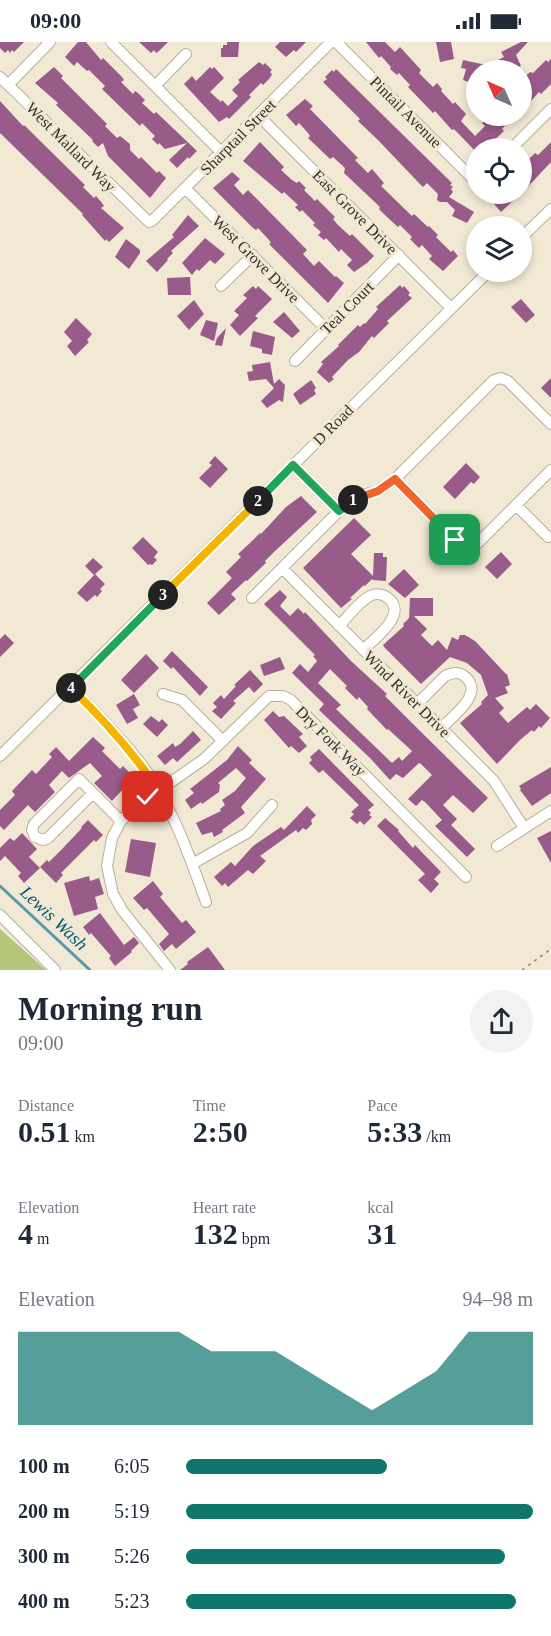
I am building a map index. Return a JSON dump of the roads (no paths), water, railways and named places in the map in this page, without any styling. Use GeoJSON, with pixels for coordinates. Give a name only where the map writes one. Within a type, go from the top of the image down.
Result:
{"type":"FeatureCollection","features":[{"type":"Feature","properties":{"kind":"street"},"geometry":{"type":"LineString","coordinates":[[4,81],[50,42]]}},
{"type":"Feature","properties":{"kind":"street"},"geometry":{"type":"LineString","coordinates":[[111,42],[221,152]]}},
{"type":"Feature","properties":{"kind":"street","name":"Sharptail Street"},"geometry":{"type":"LineString","coordinates":[[141,217],[149,222],[153,220],[333,42]]}},
{"type":"Feature","properties":{"kind":"street","name":"Pintail Avenue"},"geometry":{"type":"LineString","coordinates":[[333,42],[466,172]]}},
{"type":"Feature","properties":{"kind":"street"},"geometry":{"type":"LineString","coordinates":[[155,86],[186,54]]}},
{"type":"Feature","properties":{"kind":"street","name":"West Mallard Way"},"geometry":{"type":"LineString","coordinates":[[4,81],[141,217]]}},
{"type":"Feature","properties":{"kind":"street"},"geometry":{"type":"LineString","coordinates":[[522,138],[551,109]]}},
{"type":"Feature","properties":{"kind":"street","name":"East Grove Drive"},"geometry":{"type":"LineString","coordinates":[[259,116],[452,308]]}},
{"type":"Feature","properties":{"kind":"street","name":"West Grove Drive"},"geometry":{"type":"LineString","coordinates":[[186,189],[326,329]]}},
{"type":"Feature","properties":{"kind":"street"},"geometry":{"type":"LineString","coordinates":[[532,227],[551,209]]}},
{"type":"Feature","properties":{"kind":"street"},"geometry":{"type":"LineString","coordinates":[[221,286],[253,255]]}},
{"type":"Feature","properties":{"kind":"street","name":"Teal Court"},"geometry":{"type":"LineString","coordinates":[[295,361],[399,255]]}},
{"type":"Feature","properties":{"kind":"street","name":"D Road"},"geometry":{"type":"LineString","coordinates":[[0,756],[478,282]]}},
{"type":"Feature","properties":{"kind":"street"},"geometry":{"type":"LineString","coordinates":[[252,598],[347,503],[362,495],[378,491],[395,479],[494,380],[501,378],[508,381],[551,424]]}},
{"type":"Feature","properties":{"kind":"street"},"geometry":{"type":"LineString","coordinates":[[293,465],[339,511]]}},
{"type":"Feature","properties":{"kind":"street"},"geometry":{"type":"LineString","coordinates":[[395,479],[455,540],[467,548],[479,542],[551,470]]}},
{"type":"Feature","properties":{"kind":"street"},"geometry":{"type":"LineString","coordinates":[[516,505],[548,537]]}},
{"type":"Feature","properties":{"kind":"street","name":"Wind River Drive"},"geometry":{"type":"LineString","coordinates":[[282,568],[500,789],[524,828]]}},
{"type":"Feature","properties":{"kind":"street"},"geometry":{"type":"LineString","coordinates":[[339,626],[369,597],[382,595],[390,599],[394,607],[392,620],[363,650]]}},
{"type":"Feature","properties":{"kind":"street"},"geometry":{"type":"LineString","coordinates":[[417,704],[450,673],[462,675],[470,682],[469,700],[441,728]]}},
{"type":"Feature","properties":{"kind":"street"},"geometry":{"type":"LineString","coordinates":[[70,687],[135,757],[159,791],[176,823],[206,902]]}},
{"type":"Feature","properties":{"kind":"street"},"geometry":{"type":"LineString","coordinates":[[164,694],[182,700],[223,741]]}},
{"type":"Feature","properties":{"kind":"street","name":"Dry Fork Way"},"geometry":{"type":"LineString","coordinates":[[120,821],[141,802],[187,772],[223,741],[265,698],[274,695],[287,698],[466,877]]}},
{"type":"Feature","properties":{"kind":"street"},"geometry":{"type":"LineString","coordinates":[[93,793],[48,838],[43,840],[35,837],[32,830],[34,824],[79,779],[93,793],[120,821],[112,838],[108,857],[110,885],[122,910],[170,970]]}},
{"type":"Feature","properties":{"kind":"street"},"geometry":{"type":"LineString","coordinates":[[192,864],[247,832],[272,805]]}},
{"type":"Feature","properties":{"kind":"street"},"geometry":{"type":"LineString","coordinates":[[497,846],[551,812]]}},
{"type":"Feature","properties":{"kind":"street"},"geometry":{"type":"LineString","coordinates":[[0,915],[55,970]]}},
{"type":"Feature","properties":{"kind":"waterway","name":"Lewis Wash"},"geometry":{"type":"LineString","coordinates":[[0,886],[90,970]]}}]}
